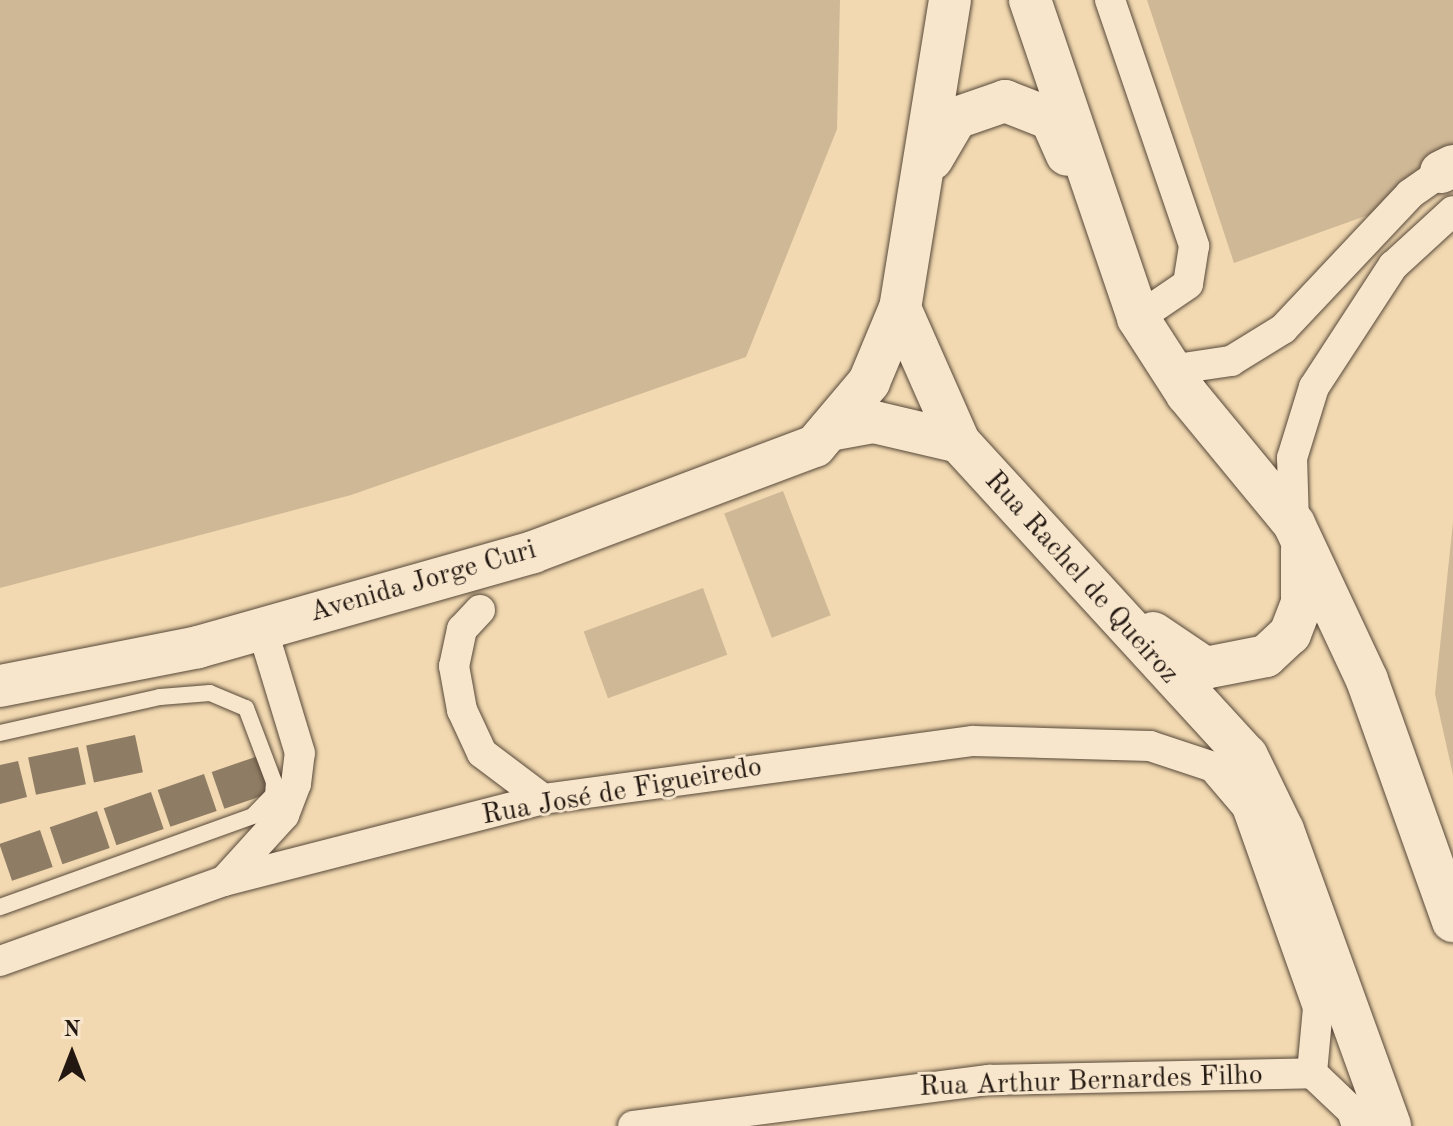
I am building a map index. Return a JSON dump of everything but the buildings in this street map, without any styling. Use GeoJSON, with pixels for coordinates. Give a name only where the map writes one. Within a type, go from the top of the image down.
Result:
{"type":"FeatureCollection","features":[{"type":"Feature","properties":{"kind":"street"},"geometry":{"type":"LineString","coordinates":[[829,430],[869,382],[900,308],[950,0]]}},
{"type":"Feature","properties":{"kind":"street"},"geometry":{"type":"LineString","coordinates":[[1030,0],[1138,318],[1170,370],[1298,532],[1367,680],[1453,921]]}},
{"type":"Feature","properties":{"kind":"street"},"geometry":{"type":"LineString","coordinates":[[1110,0],[1194,246],[1188,284],[1138,318]]}},
{"type":"Feature","properties":{"kind":"street"},"geometry":{"type":"LineString","coordinates":[[922,178],[956,118],[1005,101],[1051,119],[1070,161],[1090,172]]}},
{"type":"Feature","properties":{"kind":"street"},"geometry":{"type":"LineString","coordinates":[[1170,370],[1231,361],[1283,329],[1410,194],[1449,183]]}},
{"type":"Feature","properties":{"kind":"street"},"geometry":{"type":"LineString","coordinates":[[1107,610],[1133,616],[1205,668],[1266,656],[1290,634],[1302,603],[1292,458],[1314,387],[1449,183]]}},
{"type":"Feature","properties":{"kind":"street","name":"Rua Rachel de Queiroz"},"geometry":{"type":"LineString","coordinates":[[900,308],[959,442],[1107,610],[1247,756],[1283,830],[1390,1126]]}},
{"type":"Feature","properties":{"kind":"street"},"geometry":{"type":"LineString","coordinates":[[829,430],[874,422],[959,442]]}},
{"type":"Feature","properties":{"kind":"street","name":"Avenida Jorge Curi"},"geometry":{"type":"LineString","coordinates":[[0,686],[262,628],[533,552],[815,446],[829,430]]}},
{"type":"Feature","properties":{"kind":"street"},"geometry":{"type":"LineString","coordinates":[[480,610],[462,629],[454,666],[462,710],[482,753],[543,799]]}},
{"type":"Feature","properties":{"kind":"street"},"geometry":{"type":"LineString","coordinates":[[224,881],[284,815],[296,784],[300,753],[262,628]]}},
{"type":"Feature","properties":{"kind":"street","name":"Rua José de Figueiredo"},"geometry":{"type":"LineString","coordinates":[[0,961],[224,881],[543,799],[973,741],[1150,746],[1213,767],[1247,807],[1318,1008],[1312,1073]]}},
{"type":"Feature","properties":{"kind":"street"},"geometry":{"type":"LineString","coordinates":[[1312,1073],[1352,1111],[1357,1126]]}},
{"type":"Feature","properties":{"kind":"street","name":"Rua Arthur Bernardes Filho"},"geometry":{"type":"LineString","coordinates":[[633,1126],[989,1080],[1312,1073]]}},
{"type":"Feature","properties":{"kind":"lane"},"geometry":{"type":"LineString","coordinates":[[0,733],[160,697],[210,693],[246,708],[274,782],[273,795],[253,816],[0,907]]}},
{"type":"Feature","properties":{"kind":"shaded area"},"geometry":{"type":"Polygon","coordinates":[[[0,0],[840,0],[837,129],[746,357],[351,495],[0,588],[0,0]]]}},
{"type":"Feature","properties":{"kind":"shaded area"},"geometry":{"type":"Polygon","coordinates":[[[1147,0],[1453,0],[1453,146],[1385,209],[1234,263],[1147,0]]]}},
{"type":"Feature","properties":{"kind":"shaded area"},"geometry":{"type":"Polygon","coordinates":[[[783,491],[831,615],[772,638],[724,514],[783,491]]]}},
{"type":"Feature","properties":{"kind":"shaded area"},"geometry":{"type":"Polygon","coordinates":[[[1453,522],[1453,775],[1435,694],[1453,522]]]}},
{"type":"Feature","properties":{"kind":"shaded area"},"geometry":{"type":"Polygon","coordinates":[[[703,588],[727,655],[608,698],[584,631],[703,588]]]}}]}
